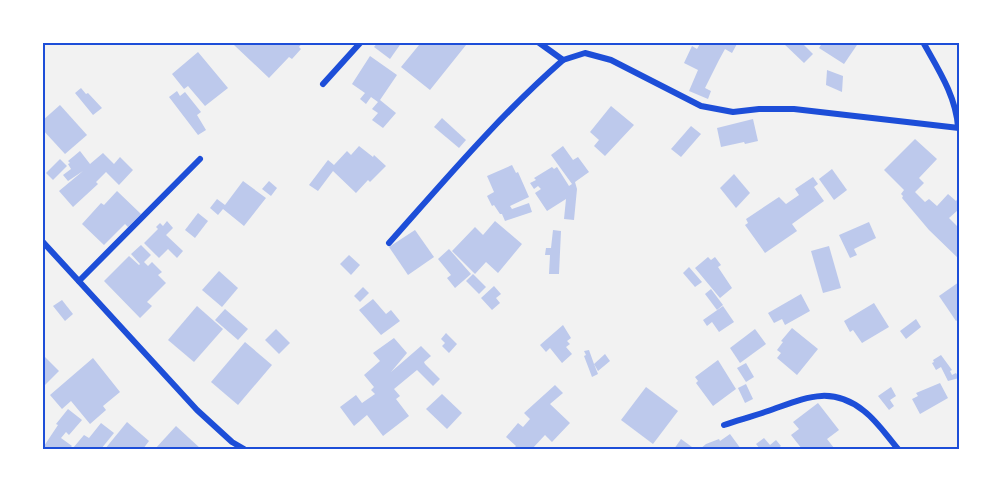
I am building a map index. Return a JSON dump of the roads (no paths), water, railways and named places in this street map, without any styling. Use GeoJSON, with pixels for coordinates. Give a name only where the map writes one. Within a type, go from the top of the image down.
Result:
{"type":"FeatureCollection","features":[{"type":"Feature","properties":{"kind":"street"},"geometry":{"type":"LineString","coordinates":[[323,84],[361,42]]}},
{"type":"Feature","properties":{"kind":"street"},"geometry":{"type":"LineString","coordinates":[[538,42],[563,60]]}},
{"type":"Feature","properties":{"kind":"street"},"geometry":{"type":"LineString","coordinates":[[389,243],[492,128],[534,85],[563,60],[585,53],[611,60],[692,102],[716,111],[794,109],[959,128],[952,98],[923,42]]}},
{"type":"Feature","properties":{"kind":"street"},"geometry":{"type":"LineString","coordinates":[[79,281],[200,159]]}},
{"type":"Feature","properties":{"kind":"street"},"geometry":{"type":"LineString","coordinates":[[42,241],[196,410],[226,437],[244,449]]}},
{"type":"Feature","properties":{"kind":"street"},"geometry":{"type":"LineString","coordinates":[[724,425],[769,411],[794,400],[818,395],[839,398],[865,411],[898,449]]}}]}
